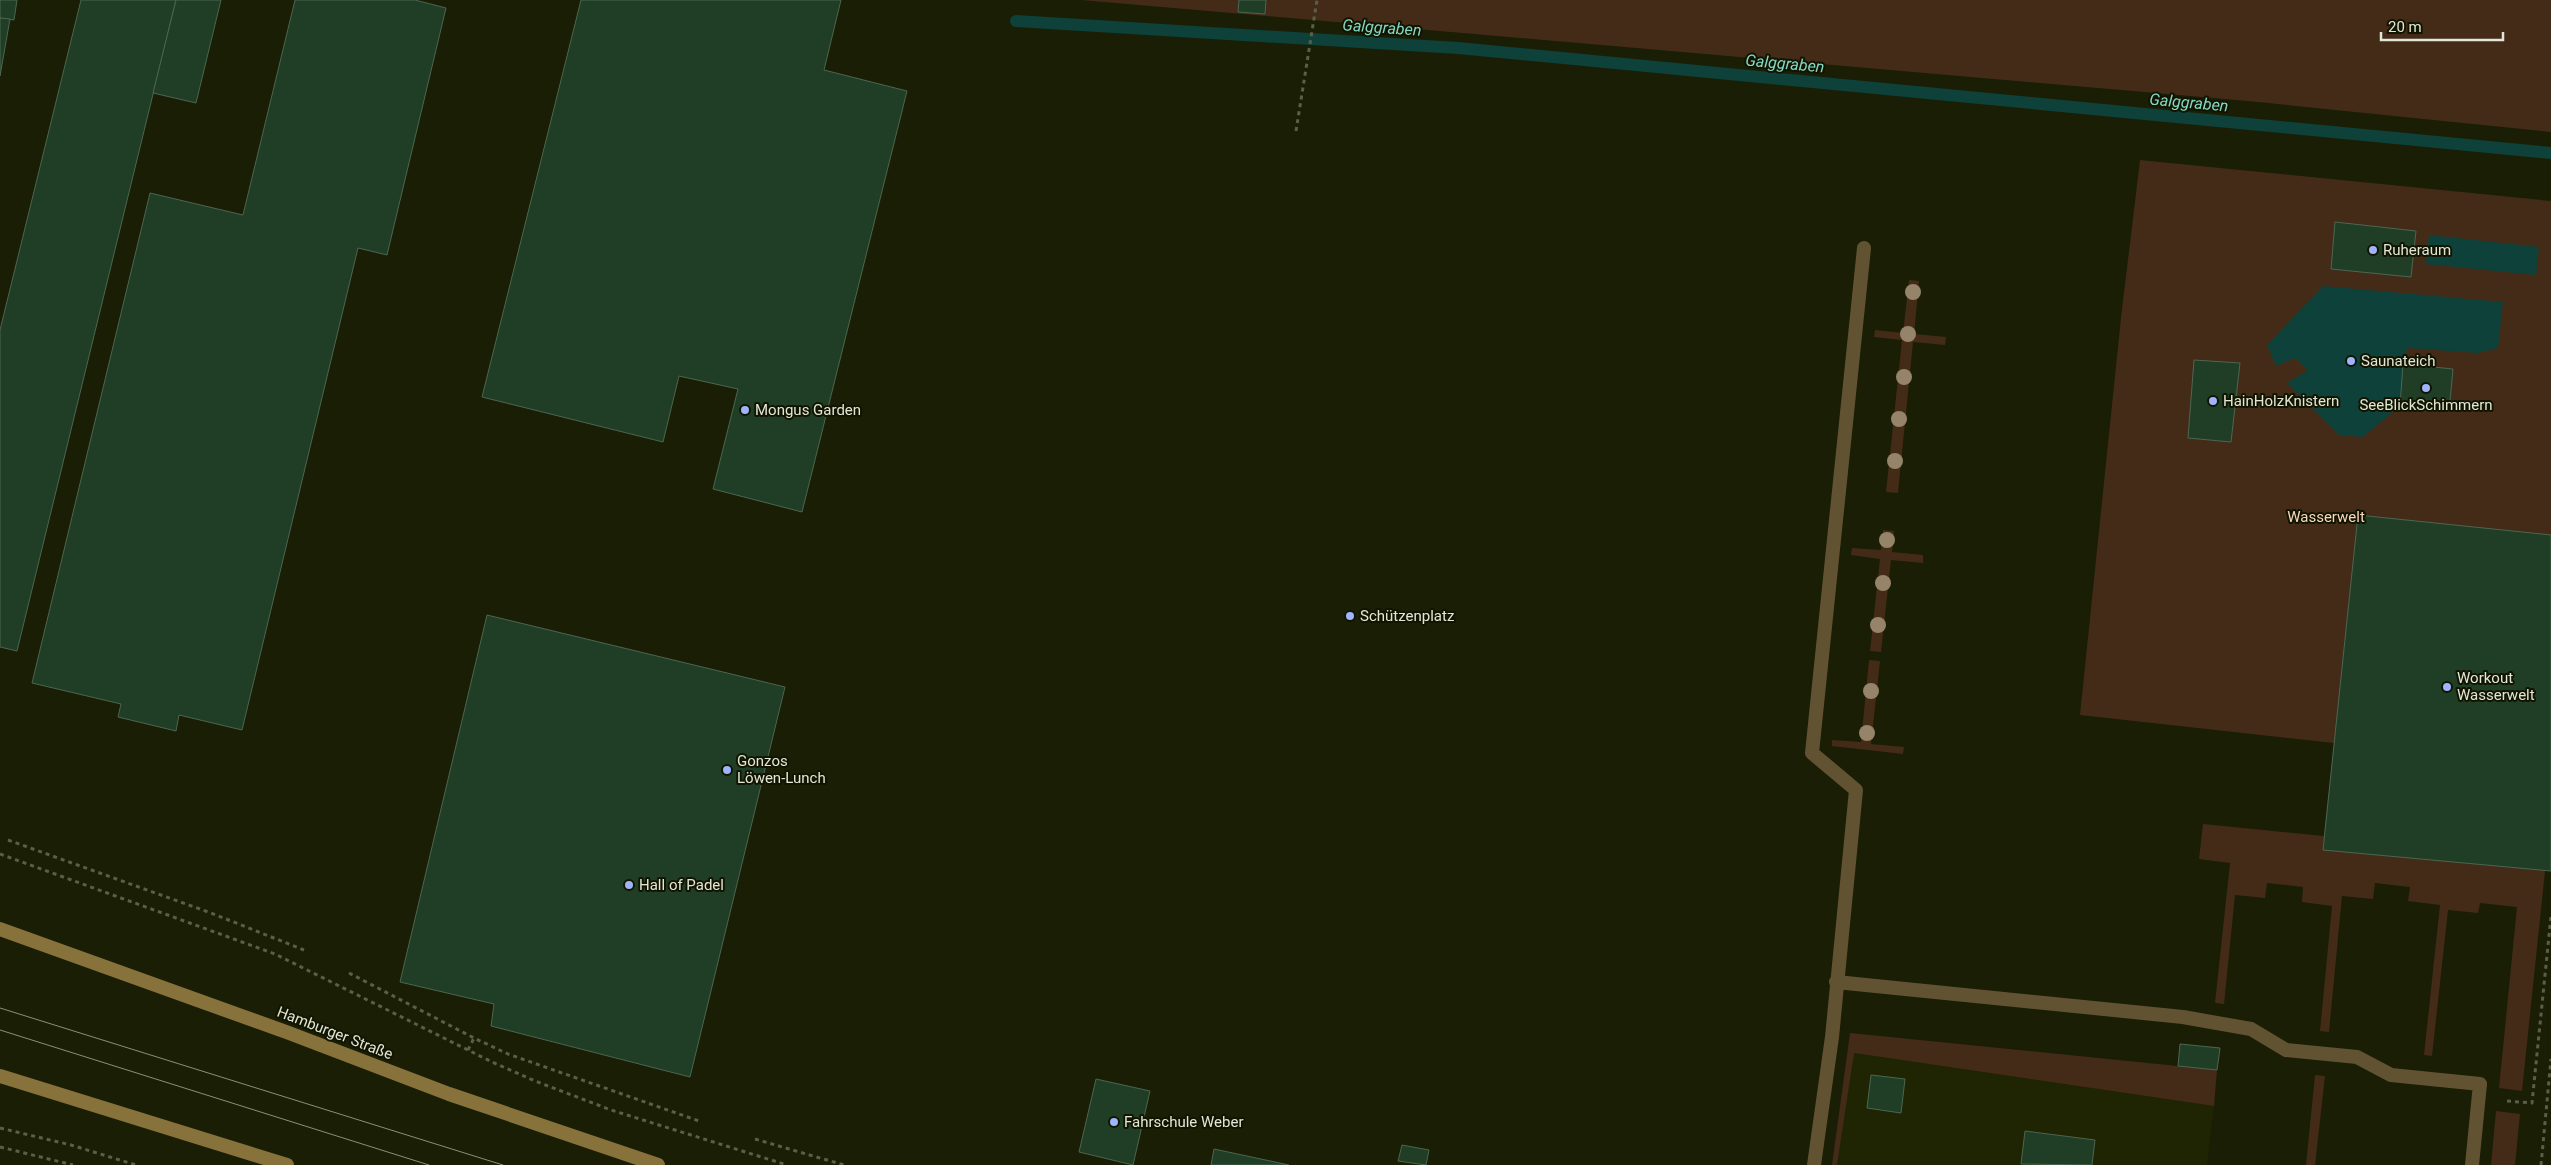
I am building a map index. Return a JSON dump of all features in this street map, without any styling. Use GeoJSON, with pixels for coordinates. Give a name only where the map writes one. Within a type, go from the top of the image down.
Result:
{"type":"FeatureCollection","features":[{"type":"Feature","properties":{"kind":"main road","name":"Hamburger Straße"},"geometry":{"type":"LineString","coordinates":[[0,930],[290,1033],[449,1094],[658,1165]]}},
{"type":"Feature","properties":{"kind":"main road"},"geometry":{"type":"LineString","coordinates":[[0,1076],[287,1165]]}},
{"type":"Feature","properties":{"kind":"lane"},"geometry":{"type":"LineString","coordinates":[[1814,1165],[1832,1037],[1856,790],[1812,753],[1864,248]]}},
{"type":"Feature","properties":{"kind":"lane"},"geometry":{"type":"LineString","coordinates":[[1836,982],[2183,1017],[2251,1029],[2286,1050],[2357,1057],[2391,1075],[2479,1091],[2472,1165]]}},
{"type":"Feature","properties":{"kind":"path"},"geometry":{"type":"LineString","coordinates":[[1296,131],[1317,0]]}},
{"type":"Feature","properties":{"kind":"path"},"geometry":{"type":"LineString","coordinates":[[8,840],[202,910],[304,950]]}},
{"type":"Feature","properties":{"kind":"path"},"geometry":{"type":"LineString","coordinates":[[0,854],[275,954],[526,1077],[611,1110],[788,1165]]}},
{"type":"Feature","properties":{"kind":"path"},"geometry":{"type":"LineString","coordinates":[[2479,1091],[2532,1103],[2551,916]]}},
{"type":"Feature","properties":{"kind":"path"},"geometry":{"type":"LineString","coordinates":[[349,973],[474,1038],[582,1081],[699,1121]]}},
{"type":"Feature","properties":{"kind":"path"},"geometry":{"type":"LineString","coordinates":[[468,1050],[474,1038]]}},
{"type":"Feature","properties":{"kind":"path"},"geometry":{"type":"LineString","coordinates":[[2541,1165],[2551,1059]]}},
{"type":"Feature","properties":{"kind":"path"},"geometry":{"type":"LineString","coordinates":[[0,1128],[72,1145],[136,1165]]}},
{"type":"Feature","properties":{"kind":"path"},"geometry":{"type":"LineString","coordinates":[[755,1139],[844,1165]]}},
{"type":"Feature","properties":{"kind":"path"},"geometry":{"type":"LineString","coordinates":[[0,1146],[73,1165]]}},
{"type":"Feature","properties":{"kind":"shaded area"},"geometry":{"type":"Polygon","coordinates":[[[1853,1053],[2214,1106],[2207,1165],[1837,1165],[1853,1053]]]}},
{"type":"Feature","properties":{"kind":"green space"},"geometry":{"type":"Polygon","coordinates":[[[1081,0],[2551,0],[2551,132],[2248,101],[1081,0]]]}},
{"type":"Feature","properties":{"kind":"green space","name":"Wasserwelt"},"geometry":{"type":"Polygon","coordinates":[[[2140,160],[2551,201],[2551,871],[2545,871],[2522,1091],[2499,1088],[2517,907],[2480,903],[2478,913],[2448,910],[2432,1056],[2424,1055],[2440,905],[2408,901],[2410,887],[2375,883],[2373,899],[2342,896],[2329,1032],[2320,1031],[2332,906],[2302,902],[2303,887],[2267,883],[2265,898],[2235,895],[2224,1004],[2215,1003],[2230,863],[2199,859],[2203,824],[2324,836],[2334,743],[2080,715],[2121,318],[2140,160]]]}},
{"type":"Feature","properties":{"kind":"green space"},"geometry":{"type":"Polygon","coordinates":[[[1909,280],[1919,281],[1914,334],[1946,337],[1945,345],[1913,342],[1898,493],[1886,492],[1902,340],[1874,337],[1875,330],[1903,333],[1909,280]]]}},
{"type":"Feature","properties":{"kind":"green space"},"geometry":{"type":"Polygon","coordinates":[[[1883,530],[1894,531],[1892,552],[1923,555],[1923,563],[1891,560],[1881,652],[1870,651],[1880,559],[1851,555],[1852,548],[1881,550],[1883,530]]]}},
{"type":"Feature","properties":{"kind":"green space"},"geometry":{"type":"Polygon","coordinates":[[[1869,660],[1880,661],[1871,744],[1904,747],[1903,754],[1832,746],[1832,740],[1861,742],[1869,660]]]}},
{"type":"Feature","properties":{"kind":"green space"},"geometry":{"type":"Polygon","coordinates":[[[1850,1033],[2217,1070],[2214,1106],[1854,1053],[1837,1165],[1832,1165],[1850,1033]]]}},
{"type":"Feature","properties":{"kind":"green space"},"geometry":{"type":"Polygon","coordinates":[[[2315,1075],[2325,1076],[2315,1165],[2306,1165],[2315,1075]]]}},
{"type":"Feature","properties":{"kind":"green space"},"geometry":{"type":"Polygon","coordinates":[[[2496,1111],[2520,1114],[2515,1165],[2491,1165],[2496,1111]]]}},
{"type":"Feature","properties":{"kind":"water"},"geometry":{"type":"Polygon","coordinates":[[[2429,235],[2539,247],[2536,275],[2426,264],[2429,235]]]}},
{"type":"Feature","properties":{"kind":"water","name":"Saunateich"},"geometry":{"type":"Polygon","coordinates":[[[2323,286],[2503,302],[2498,348],[2478,353],[2407,348],[2400,406],[2363,437],[2339,435],[2287,383],[2308,370],[2295,358],[2276,366],[2267,345],[2323,286]]]}},
{"type":"Feature","properties":{"kind":"building"},"geometry":{"type":"Polygon","coordinates":[[[0,0],[17,0],[14,20],[0,18],[0,0]]]}},
{"type":"Feature","properties":{"kind":"building"},"geometry":{"type":"Polygon","coordinates":[[[81,0],[176,0],[17,651],[0,647],[0,330],[81,0]]]}},
{"type":"Feature","properties":{"kind":"building"},"geometry":{"type":"Polygon","coordinates":[[[176,0],[221,0],[196,103],[153,93],[176,0]]]}},
{"type":"Feature","properties":{"kind":"building"},"geometry":{"type":"Polygon","coordinates":[[[295,0],[415,0],[446,8],[387,255],[358,248],[242,730],[179,715],[176,731],[118,717],[121,704],[32,683],[150,193],[243,215],[295,0]]]}},
{"type":"Feature","properties":{"kind":"building"},"geometry":{"type":"Polygon","coordinates":[[[581,0],[841,0],[824,70],[907,91],[802,512],[713,489],[738,389],[679,376],[663,442],[482,397],[581,0]]]}},
{"type":"Feature","properties":{"kind":"building"},"geometry":{"type":"Polygon","coordinates":[[[1239,0],[1266,0],[1265,14],[1238,12],[1239,0]]]}},
{"type":"Feature","properties":{"kind":"building"},"geometry":{"type":"Polygon","coordinates":[[[0,18],[10,19],[0,76],[0,18]]]}},
{"type":"Feature","properties":{"kind":"building","name":"Ruheraum"},"geometry":{"type":"Polygon","coordinates":[[[2335,222],[2416,231],[2411,277],[2331,269],[2335,222]]]}},
{"type":"Feature","properties":{"kind":"building","name":"HainHolzKnistern"},"geometry":{"type":"Polygon","coordinates":[[[2194,360],[2240,363],[2231,442],[2188,438],[2194,360]]]}},
{"type":"Feature","properties":{"kind":"building","name":"SeeBlickSchimmern"},"geometry":{"type":"Polygon","coordinates":[[[2403,364],[2453,369],[2449,411],[2400,406],[2403,364]]]}},
{"type":"Feature","properties":{"kind":"building"},"geometry":{"type":"Polygon","coordinates":[[[2358,515],[2551,535],[2551,871],[2323,850],[2358,515]]]}},
{"type":"Feature","properties":{"kind":"building"},"geometry":{"type":"Polygon","coordinates":[[[487,615],[785,687],[690,1077],[491,1026],[494,1004],[400,982],[487,615]]]}},
{"type":"Feature","properties":{"kind":"building"},"geometry":{"type":"Polygon","coordinates":[[[2180,1044],[2220,1048],[2217,1070],[2178,1066],[2180,1044]]]}},
{"type":"Feature","properties":{"kind":"building"},"geometry":{"type":"Polygon","coordinates":[[[1871,1075],[1905,1079],[1901,1113],[1867,1108],[1871,1075]]]}},
{"type":"Feature","properties":{"kind":"building","name":"Fahrschule Weber"},"geometry":{"type":"Polygon","coordinates":[[[1096,1079],[1150,1091],[1133,1165],[1079,1152],[1096,1079]]]}},
{"type":"Feature","properties":{"kind":"building"},"geometry":{"type":"Polygon","coordinates":[[[2025,1131],[2095,1140],[2092,1165],[2021,1164],[2025,1131]]]}},
{"type":"Feature","properties":{"kind":"building"},"geometry":{"type":"Polygon","coordinates":[[[1402,1145],[1429,1150],[1426,1165],[1398,1161],[1402,1145]]]}},
{"type":"Feature","properties":{"kind":"building"},"geometry":{"type":"Polygon","coordinates":[[[1214,1149],[1289,1165],[1211,1165],[1214,1149]]]}},
{"type":"Feature","properties":{"kind":"waterway","name":"Galggraben"},"geometry":{"type":"LineString","coordinates":[[1016,21],[1458,48],[2551,153]]}},
{"type":"Feature","properties":{"kind":"tram line"},"geometry":{"type":"LineString","coordinates":[[0,1008],[503,1165]]}},
{"type":"Feature","properties":{"kind":"tram line"},"geometry":{"type":"LineString","coordinates":[[0,1030],[429,1165]]}},
{"type":"Feature","properties":{"kind":"place","name":"Ruheraum"},"geometry":{"type":"Point","coordinates":[2373,250]}},
{"type":"Feature","properties":{"kind":"place","name":"Saunateich"},"geometry":{"type":"Point","coordinates":[2351,361]}},
{"type":"Feature","properties":{"kind":"place","name":"SeeBlickSchimmern"},"geometry":{"type":"Point","coordinates":[2426,388]}},
{"type":"Feature","properties":{"kind":"place","name":"HainHolzKnistern"},"geometry":{"type":"Point","coordinates":[2213,401]}},
{"type":"Feature","properties":{"kind":"place","name":"Mongus Garden"},"geometry":{"type":"Point","coordinates":[745,410]}},
{"type":"Feature","properties":{"kind":"place","name":"Schützenplatz"},"geometry":{"type":"Point","coordinates":[1350,616]}},
{"type":"Feature","properties":{"kind":"place","name":"Workout Wasserwelt"},"geometry":{"type":"Point","coordinates":[2447,687]}},
{"type":"Feature","properties":{"kind":"place","name":"Gonzos Löwen-Lunch"},"geometry":{"type":"Point","coordinates":[727,770]}},
{"type":"Feature","properties":{"kind":"place","name":"Hall of Padel"},"geometry":{"type":"Point","coordinates":[629,885]}},
{"type":"Feature","properties":{"kind":"place","name":"Fahrschule Weber"},"geometry":{"type":"Point","coordinates":[1114,1122]}}]}
